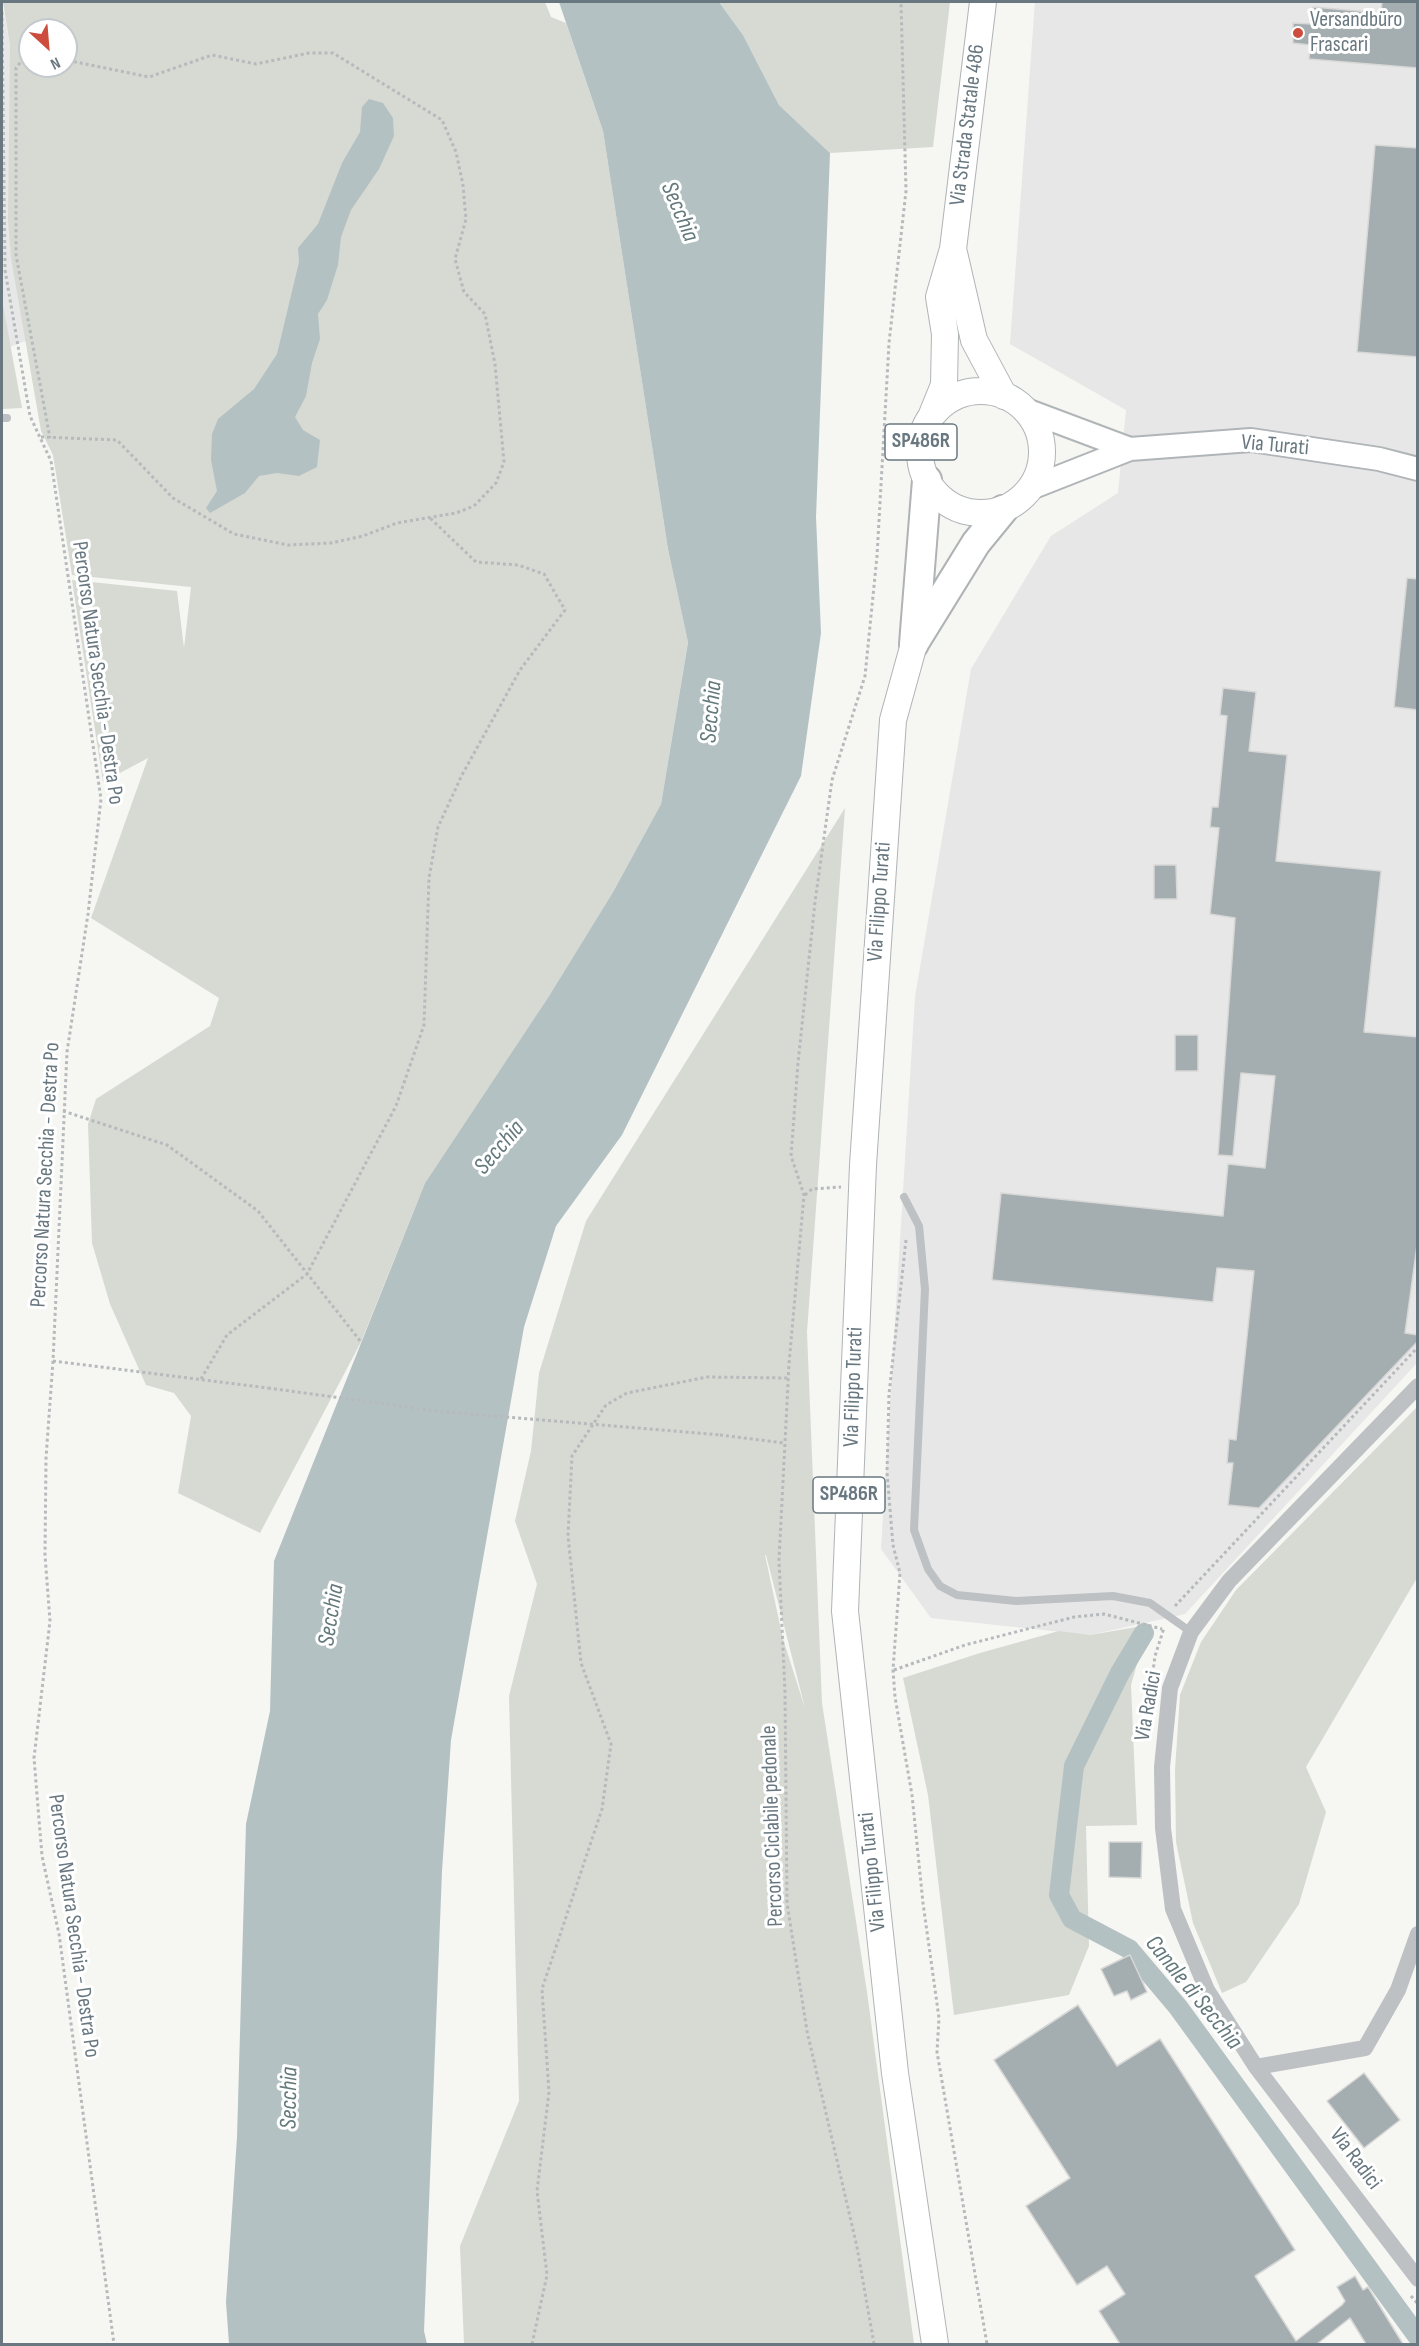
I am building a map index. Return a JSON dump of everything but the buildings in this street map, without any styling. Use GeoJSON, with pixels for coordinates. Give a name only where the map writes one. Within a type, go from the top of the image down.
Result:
{"type":"FeatureCollection","features":[{"type":"Feature","properties":{"kind":"highway","name":"SP486R"},"geometry":{"type":"LineString","coordinates":[[914,644],[927,480]]}},
{"type":"Feature","properties":{"kind":"highway","name":"SP486R"},"geometry":{"type":"LineString","coordinates":[[914,644],[976,543],[1003,510]]}},
{"type":"Feature","properties":{"kind":"main road","name":"Via Strada Statale 486"},"geometry":{"type":"LineString","coordinates":[[953,249],[983,2]]}},
{"type":"Feature","properties":{"kind":"main road","name":"SP486R"},"geometry":{"type":"LineString","coordinates":[[953,249],[974,340],[1005,396]]}},
{"type":"Feature","properties":{"kind":"main road","name":"SP486R"},"geometry":{"type":"LineString","coordinates":[[931,417],[946,403],[964,394],[984,391],[1005,396],[1026,410],[1040,434],[1043,448],[1040,469],[1031,488],[1019,501],[1003,510],[985,514],[968,512],[951,506],[937,495],[927,480],[920,459],[922,437],[944,385],[945,333],[939,297],[953,249]]}},
{"type":"Feature","properties":{"kind":"main road","name":"Via Filippo Turati"},"geometry":{"type":"LineString","coordinates":[[914,644],[893,720],[863,1165],[844,1611],[895,2073],[935,2344]]}},
{"type":"Feature","properties":{"kind":"street"},"geometry":{"type":"LineString","coordinates":[[1026,410],[1130,449]]}},
{"type":"Feature","properties":{"kind":"street","name":"Via Turati"},"geometry":{"type":"LineString","coordinates":[[1130,449],[1251,440],[1379,459],[1418,469]]}},
{"type":"Feature","properties":{"kind":"street"},"geometry":{"type":"LineString","coordinates":[[1031,488],[1130,449]]}},
{"type":"Feature","properties":{"kind":"street","name":"Via Radici"},"geometry":{"type":"LineString","coordinates":[[1411,2283],[1256,2067],[1207,1990],[1173,1909],[1163,1828],[1162,1767],[1170,1688],[1191,1632],[1228,1581],[1418,1386]]}},
{"type":"Feature","properties":{"kind":"street"},"geometry":{"type":"LineString","coordinates":[[1256,2067],[1365,2048],[1398,1990],[1418,1934]]}},
{"type":"Feature","properties":{"kind":"lane"},"geometry":{"type":"LineString","coordinates":[[904,1197],[919,1226],[925,1289],[914,1530],[928,1569],[940,1586],[957,1595],[1016,1601],[1113,1596],[1150,1603],[1191,1632]]}},
{"type":"Feature","properties":{"kind":"path"},"geometry":{"type":"LineString","coordinates":[[846,1186],[812,1189],[804,1195],[791,1156],[815,902],[832,780],[865,676],[877,556],[889,343],[906,191],[901,2]]}},
{"type":"Feature","properties":{"kind":"path","name":"Percorso Natura Secchia - Destra Po"},"geometry":{"type":"LineString","coordinates":[[2,12],[5,270],[30,416],[51,461],[101,799],[88,914],[67,1052],[53,1361],[46,1458],[45,1556],[50,1621],[34,1758],[42,1856],[59,1934],[114,2344]]}},
{"type":"Feature","properties":{"kind":"path"},"geometry":{"type":"LineString","coordinates":[[41,437],[117,440],[173,498],[234,534],[288,544],[331,543],[363,536],[397,523],[430,518],[474,506],[496,483],[504,462],[495,364],[485,314],[464,292],[455,259],[466,219],[463,186],[456,152],[442,120],[333,53],[309,52],[256,64],[212,55],[149,77],[78,62]]}},
{"type":"Feature","properties":{"kind":"path"},"geometry":{"type":"LineString","coordinates":[[18,65],[16,68],[16,255],[50,438]]}},
{"type":"Feature","properties":{"kind":"path"},"geometry":{"type":"LineString","coordinates":[[201,1379],[227,1335],[307,1274],[396,1106],[424,1025],[429,878],[438,827],[462,775],[520,670],[565,610],[544,574],[518,565],[476,561],[430,518]]}},
{"type":"Feature","properties":{"kind":"path"},"geometry":{"type":"LineString","coordinates":[[63,1111],[167,1145],[258,1211],[361,1342]]}},
{"type":"Feature","properties":{"kind":"path","name":"Percorso Ciclabile pedonale"},"geometry":{"type":"LineString","coordinates":[[804,1195],[788,1378],[779,1560],[785,1692],[787,1903],[807,2031],[857,2247],[874,2344]]}},
{"type":"Feature","properties":{"kind":"path"},"geometry":{"type":"LineString","coordinates":[[906,1239],[889,1394],[887,1472],[893,1545],[900,1573],[893,1670],[895,1697],[912,1795],[923,1904],[939,2018],[937,2052],[987,2344]]}},
{"type":"Feature","properties":{"kind":"path"},"geometry":{"type":"LineString","coordinates":[[1168,1614],[1418,1347]]}},
{"type":"Feature","properties":{"kind":"path"},"geometry":{"type":"LineString","coordinates":[[53,1361],[436,1411],[720,1435],[785,1443]]}},
{"type":"Feature","properties":{"kind":"path"},"geometry":{"type":"LineString","coordinates":[[532,2344],[547,2275],[537,2191],[549,2092],[542,1989],[602,1809],[611,1744],[581,1663],[568,1536],[572,1456],[606,1405],[627,1393],[707,1377],[788,1378]]}},
{"type":"Feature","properties":{"kind":"path"},"geometry":{"type":"LineString","coordinates":[[893,1670],[965,1645],[1074,1617],[1104,1614],[1164,1630],[1155,1656],[1148,1710]]}},
{"type":"Feature","properties":{"kind":"path"},"geometry":{"type":"LineString","coordinates":[[1411,2283],[1418,2304]]}},
{"type":"Feature","properties":{"kind":"shaded area"},"geometry":{"type":"Polygon","coordinates":[[[2,2],[10,46],[31,339],[2,350],[2,2]]]}},
{"type":"Feature","properties":{"kind":"shaded area"},"geometry":{"type":"Polygon","coordinates":[[[3,2],[545,2],[551,17],[566,23],[603,131],[668,549],[688,641],[661,804],[613,892],[549,996],[425,1183],[361,1342],[260,1533],[178,1493],[191,1416],[174,1393],[146,1385],[110,1304],[92,1243],[88,1124],[96,1099],[210,1026],[219,998],[91,918],[148,758],[103,782],[72,580],[177,591],[184,648],[191,587],[72,575],[53,455],[41,431],[11,258],[8,219],[10,46],[3,2]]]}},
{"type":"Feature","properties":{"kind":"shaded area"},"geometry":{"type":"Polygon","coordinates":[[[719,2],[950,2],[933,147],[830,153],[779,105],[743,35],[719,2]]]}},
{"type":"Feature","properties":{"kind":"shaded area"},"geometry":{"type":"Polygon","coordinates":[[[1035,2],[1417,2],[1417,1363],[1185,1614],[1090,1635],[931,1618],[881,1549],[915,997],[971,669],[1051,536],[1118,493],[1126,410],[1010,344],[1035,2]]]}},
{"type":"Feature","properties":{"kind":"shaded area"},"geometry":{"type":"Polygon","coordinates":[[[2,300],[22,408],[2,409],[2,300]]]}},
{"type":"Feature","properties":{"kind":"shaded area"},"geometry":{"type":"Polygon","coordinates":[[[845,808],[807,1332],[822,1703],[867,1992],[914,2344],[464,2344],[460,2246],[519,2101],[509,1696],[537,1584],[515,1521],[531,1451],[539,1373],[586,1221],[845,808]],[[766,1555],[783,1639],[805,1708],[766,1555]]]}},
{"type":"Feature","properties":{"kind":"shaded area"},"geometry":{"type":"Polygon","coordinates":[[[1417,1407],[1417,1578],[1306,1767],[1326,1812],[1299,1904],[1246,1982],[1222,1993],[1193,1923],[1176,1842],[1175,1770],[1180,1695],[1201,1642],[1236,1590],[1417,1407]]]}},
{"type":"Feature","properties":{"kind":"shaded area"},"geometry":{"type":"Polygon","coordinates":[[[1148,1625],[1131,1685],[1137,1825],[1086,1826],[1089,1946],[1069,1995],[954,2015],[928,1795],[903,1678],[1059,1631],[1090,1635],[1148,1625]]]}},
{"type":"Feature","properties":{"kind":"water","name":"Secchia"},"geometry":{"type":"Polygon","coordinates":[[[559,2],[719,2],[743,35],[779,105],[830,153],[816,517],[821,633],[801,776],[622,1135],[556,1226],[524,1327],[451,1740],[442,1871],[424,2331],[427,2344],[229,2344],[226,2302],[237,2137],[246,1824],[270,1711],[274,1561],[425,1183],[549,996],[613,892],[661,804],[688,642],[668,549],[603,131],[559,2]]]}},
{"type":"Feature","properties":{"kind":"water"},"geometry":{"type":"Polygon","coordinates":[[[369,99],[383,103],[393,118],[394,136],[379,169],[351,210],[341,237],[338,265],[327,300],[318,314],[320,339],[312,363],[306,396],[295,417],[303,430],[320,440],[317,467],[299,476],[277,473],[259,476],[245,493],[210,513],[206,508],[217,491],[211,460],[212,434],[218,419],[254,389],[277,354],[299,262],[298,248],[318,224],[342,163],[360,132],[362,107],[369,99]]]}},
{"type":"Feature","properties":{"kind":"waterway","name":"Canale di Secchia"},"geometry":{"type":"LineString","coordinates":[[1144,1633],[1120,1673],[1074,1766],[1059,1895],[1072,1919],[1129,1949],[1178,2007],[1418,2337]]}},
{"type":"Feature","properties":{"kind":"place","name":"Versandbüro Frascari"},"geometry":{"type":"Point","coordinates":[1298,33]}}]}
